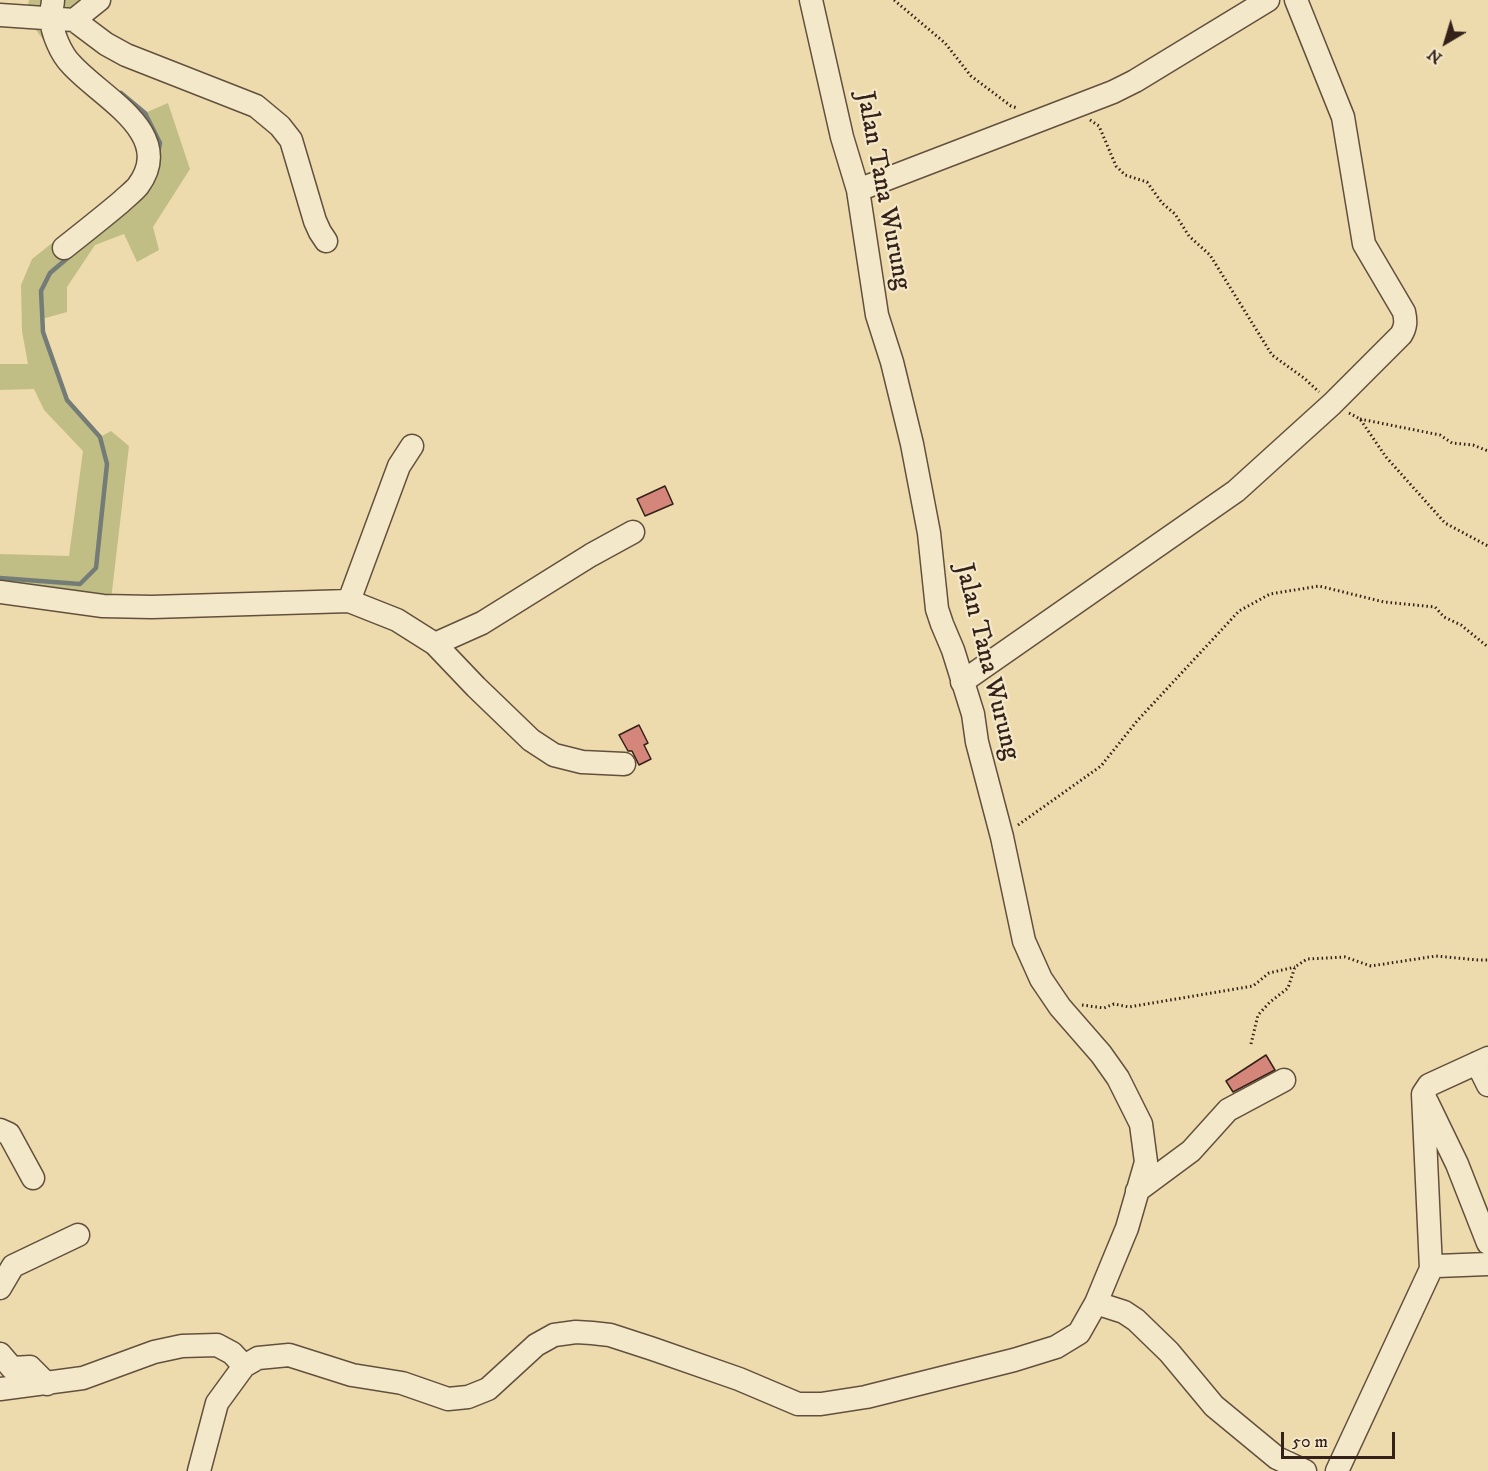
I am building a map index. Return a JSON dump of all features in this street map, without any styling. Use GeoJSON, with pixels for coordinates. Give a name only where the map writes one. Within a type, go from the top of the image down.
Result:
{"type":"FeatureCollection","features":[{"type":"Feature","properties":{"kind":"street"},"geometry":{"type":"LineString","coordinates":[[0,15],[61,15],[99,0]]}},
{"type":"Feature","properties":{"kind":"street","name":"Jalan Tana Wurung"},"geometry":{"type":"LineString","coordinates":[[244,1366],[258,1358],[289,1355],[352,1375],[402,1383],[448,1399],[468,1397],[488,1389],[536,1345],[554,1335],[576,1332],[610,1335],[739,1379],[798,1404],[820,1404],[866,1397],[1014,1360],[1056,1347],[1079,1333],[1096,1303],[1127,1228],[1146,1162],[1141,1124],[1118,1078],[1101,1053],[1060,1007],[1041,979],[1024,941],[1002,837],[977,742],[973,714],[953,650],[937,609],[929,533],[912,444],[892,362],[877,315],[858,190],[842,137],[811,0]]}},
{"type":"Feature","properties":{"kind":"street"},"geometry":{"type":"LineString","coordinates":[[858,190],[1092,101],[1135,81],[1268,0]]}},
{"type":"Feature","properties":{"kind":"street"},"geometry":{"type":"LineString","coordinates":[[962,682],[1236,491],[1332,404],[1401,335],[1405,328],[1404,312],[1364,244],[1342,117],[1296,0]]}},
{"type":"Feature","properties":{"kind":"street"},"geometry":{"type":"LineString","coordinates":[[61,15],[126,55],[256,106],[273,119],[291,140],[315,220],[326,241]]}},
{"type":"Feature","properties":{"kind":"street"},"geometry":{"type":"LineString","coordinates":[[61,15],[58,42],[70,63],[134,121],[148,146],[147,165],[138,187],[64,248]]}},
{"type":"Feature","properties":{"kind":"street"},"geometry":{"type":"LineString","coordinates":[[349,601],[399,466],[412,446]]}},
{"type":"Feature","properties":{"kind":"street"},"geometry":{"type":"LineString","coordinates":[[435,644],[482,623],[591,555],[633,532]]}},
{"type":"Feature","properties":{"kind":"street"},"geometry":{"type":"LineString","coordinates":[[0,592],[103,606],[152,607],[349,601],[397,620],[435,644],[531,740],[554,755],[582,762],[624,764]]}},
{"type":"Feature","properties":{"kind":"street"},"geometry":{"type":"LineString","coordinates":[[1337,1471],[1431,1269],[1423,1094],[1429,1085],[1482,1060],[1488,1085]]}},
{"type":"Feature","properties":{"kind":"street"},"geometry":{"type":"LineString","coordinates":[[1137,1191],[1191,1151],[1228,1110],[1284,1080]]}},
{"type":"Feature","properties":{"kind":"street"},"geometry":{"type":"LineString","coordinates":[[1423,1094],[1457,1164],[1488,1243]]}},
{"type":"Feature","properties":{"kind":"street"},"geometry":{"type":"LineString","coordinates":[[0,1130],[9,1134],[33,1178]]}},
{"type":"Feature","properties":{"kind":"street"},"geometry":{"type":"LineString","coordinates":[[0,1288],[13,1266],[78,1235]]}},
{"type":"Feature","properties":{"kind":"street"},"geometry":{"type":"LineString","coordinates":[[1431,1269],[1437,1266],[1488,1264]]}},
{"type":"Feature","properties":{"kind":"street"},"geometry":{"type":"LineString","coordinates":[[1096,1303],[1124,1312],[1136,1320],[1169,1352],[1214,1406],[1269,1452],[1305,1471]]}},
{"type":"Feature","properties":{"kind":"street"},"geometry":{"type":"LineString","coordinates":[[0,1389],[83,1378],[154,1352],[182,1346],[217,1345],[232,1353],[244,1366],[217,1403],[199,1471]]}},
{"type":"Feature","properties":{"kind":"street"},"geometry":{"type":"LineString","coordinates":[[0,1354],[12,1368],[30,1367],[47,1384]]}},
{"type":"Feature","properties":{"kind":"path"},"geometry":{"type":"LineString","coordinates":[[894,0],[945,44],[971,76],[1011,106],[1045,117]]}},
{"type":"Feature","properties":{"kind":"path"},"geometry":{"type":"LineString","coordinates":[[1083,116],[1099,126],[1116,166],[1125,175],[1147,182],[1162,203],[1175,214],[1189,236],[1210,255],[1272,355],[1304,378],[1332,404],[1360,419],[1440,435],[1452,442],[1473,445],[1488,451]]}},
{"type":"Feature","properties":{"kind":"path"},"geometry":{"type":"LineString","coordinates":[[1360,419],[1386,457],[1445,523],[1488,546]]}},
{"type":"Feature","properties":{"kind":"path"},"geometry":{"type":"LineString","coordinates":[[1002,837],[1101,766],[1137,721],[1239,611],[1270,594],[1319,586],[1384,602],[1435,607],[1444,617],[1461,625],[1488,647]]}},
{"type":"Feature","properties":{"kind":"path"},"geometry":{"type":"LineString","coordinates":[[1060,1007],[1087,1005],[1104,1008],[1114,1004],[1129,1007],[1253,986],[1269,973],[1294,967],[1307,959],[1345,957],[1371,966],[1436,956],[1488,960]]}},
{"type":"Feature","properties":{"kind":"path"},"geometry":{"type":"LineString","coordinates":[[1251,1044],[1258,1015],[1288,988],[1294,967]]}},
{"type":"Feature","properties":{"kind":"shaded area"},"geometry":{"type":"Polygon","coordinates":[[[29,0],[50,0],[63,18],[62,0],[95,0],[63,19],[63,35],[76,55],[145,113],[168,103],[190,169],[153,227],[159,250],[137,262],[124,234],[95,245],[67,287],[67,312],[42,319],[43,332],[67,400],[100,437],[111,431],[129,446],[111,600],[0,588],[0,554],[69,556],[83,451],[44,410],[34,389],[0,390],[0,364],[28,364],[22,331],[21,285],[32,259],[130,181],[135,169],[139,146],[127,125],[61,71],[45,42],[26,17],[29,0]]]}},
{"type":"Feature","properties":{"kind":"building"},"geometry":{"type":"Polygon","coordinates":[[[665,486],[673,504],[645,516],[637,499],[665,486]]]}},
{"type":"Feature","properties":{"kind":"building"},"geometry":{"type":"Polygon","coordinates":[[[639,725],[648,743],[644,745],[651,759],[639,765],[632,751],[628,751],[619,735],[639,725]]]}},
{"type":"Feature","properties":{"kind":"building"},"geometry":{"type":"Polygon","coordinates":[[[1266,1055],[1275,1070],[1233,1092],[1226,1081],[1266,1055]]]}},
{"type":"Feature","properties":{"kind":"waterway"},"geometry":{"type":"LineString","coordinates":[[121,93],[145,113],[160,143],[158,153]]}},
{"type":"Feature","properties":{"kind":"waterway"},"geometry":{"type":"LineString","coordinates":[[0,578],[80,584],[96,568],[107,464],[100,437],[67,400],[43,332],[41,291],[50,273],[70,256]]}}]}
